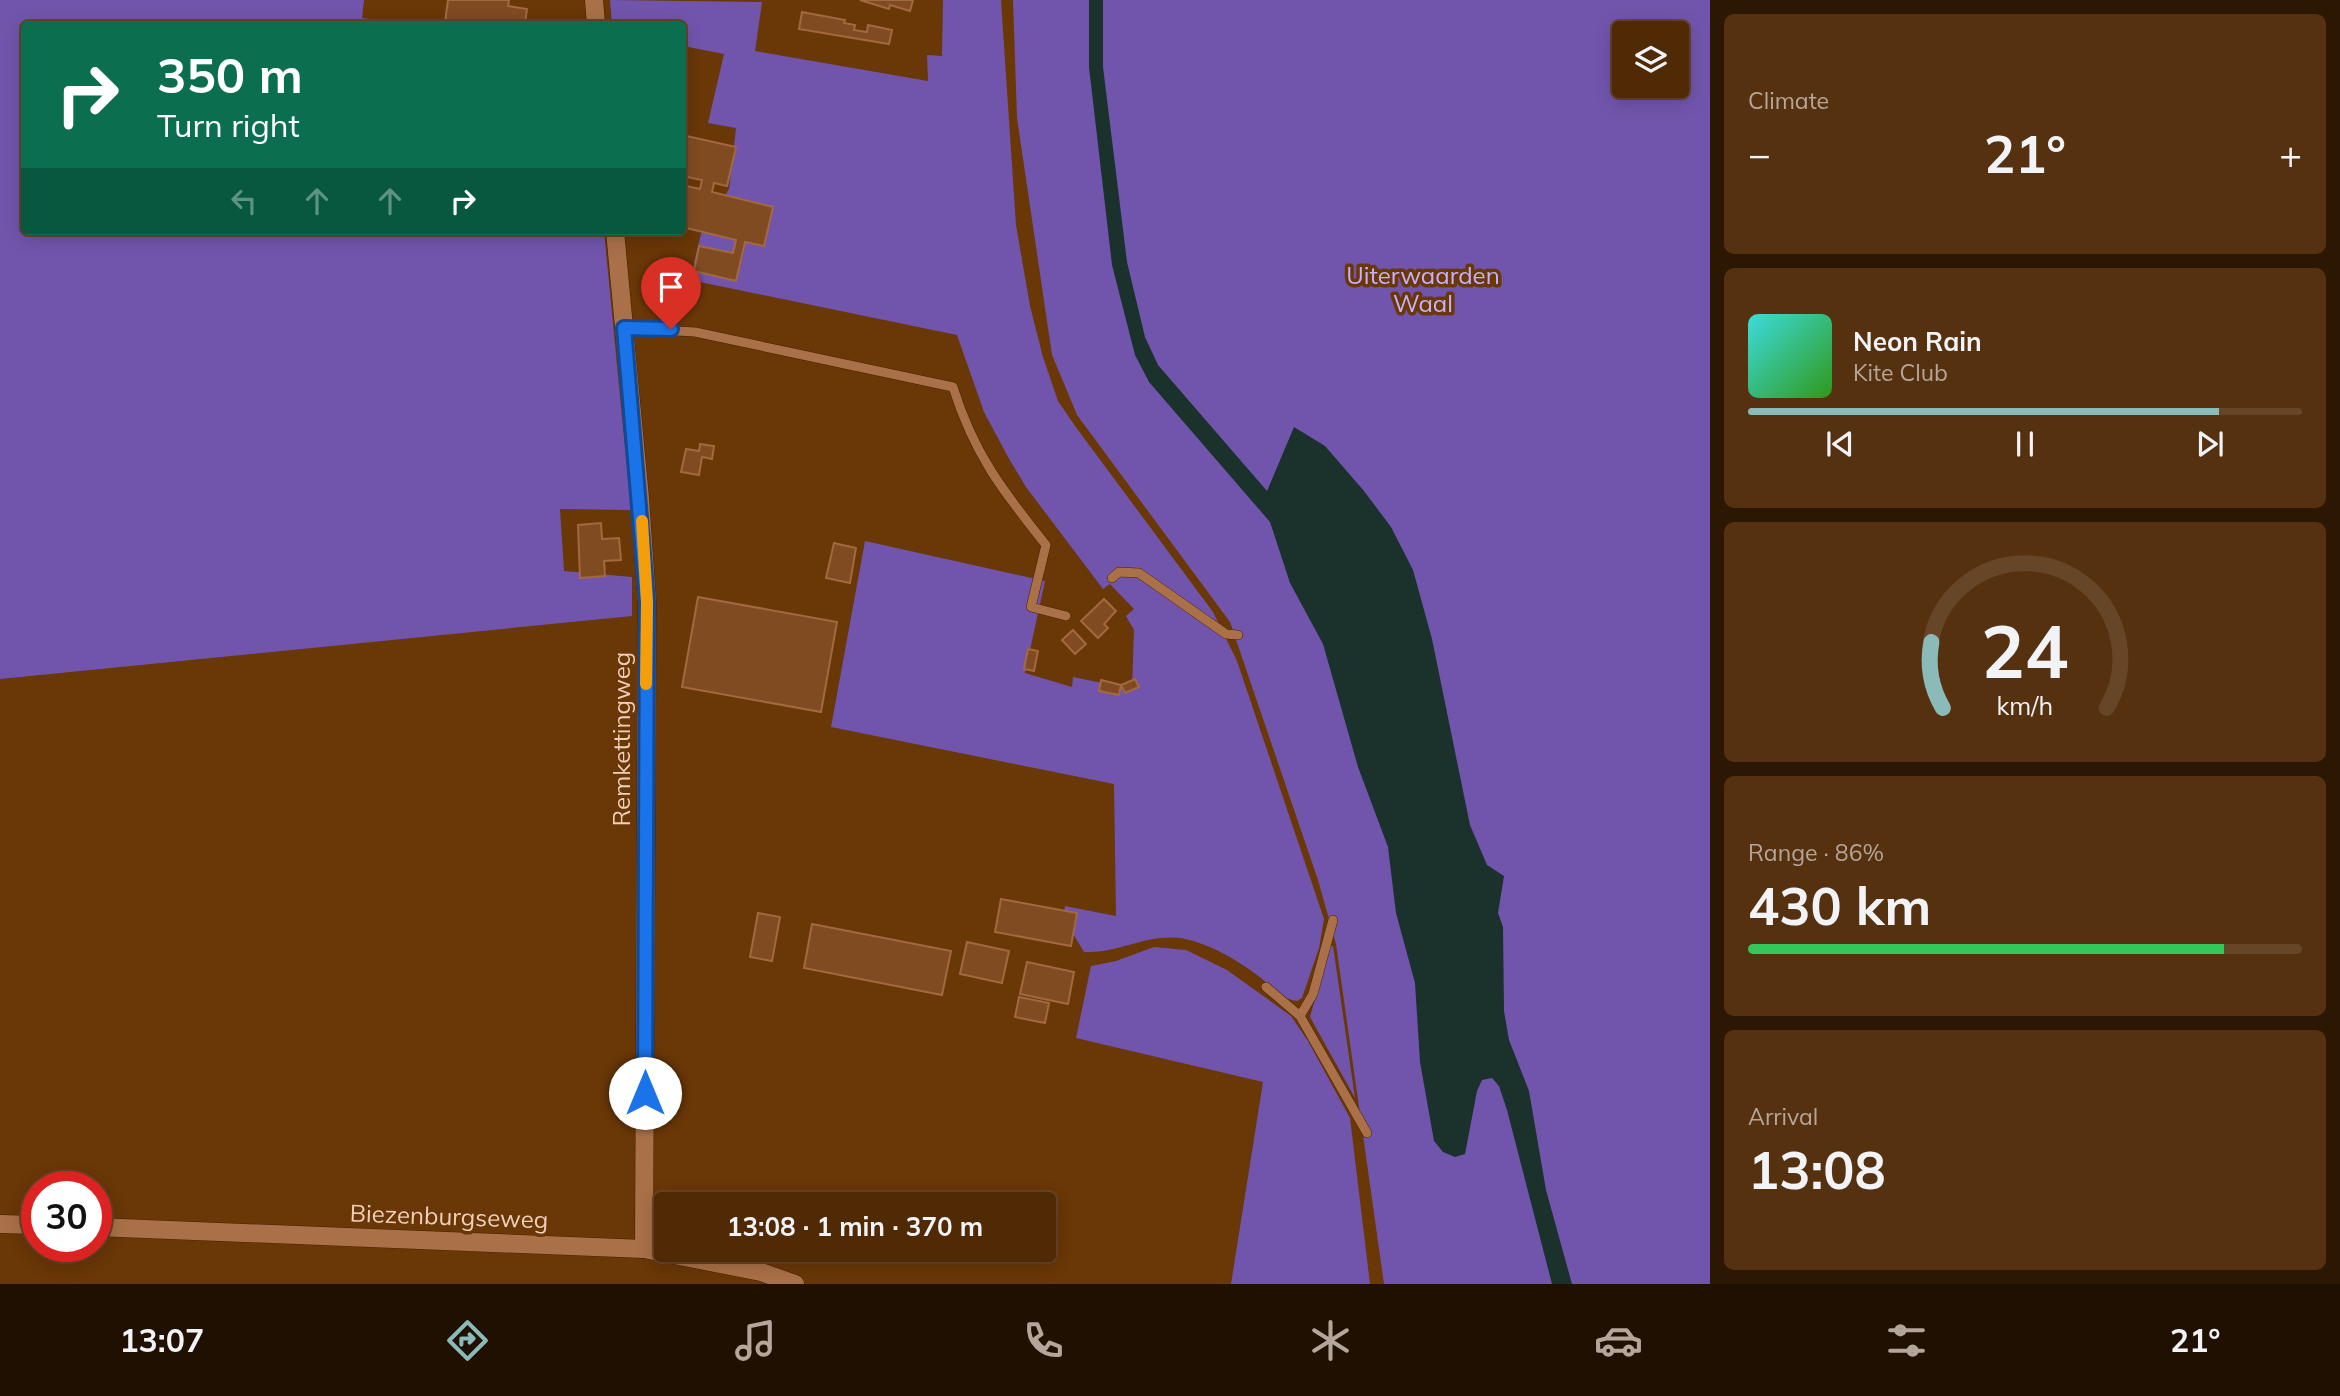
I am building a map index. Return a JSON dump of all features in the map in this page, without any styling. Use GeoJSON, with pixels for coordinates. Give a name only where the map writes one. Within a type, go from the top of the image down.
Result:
{"type":"FeatureCollection","features":[{"type":"Feature","properties":{"kind":"street"},"geometry":{"type":"LineString","coordinates":[[594,0],[596,21]]}},
{"type":"Feature","properties":{"kind":"street","name":"Remkettingweg"},"geometry":{"type":"LineString","coordinates":[[615,235],[647,602],[644,1249]]}},
{"type":"Feature","properties":{"kind":"street"},"geometry":{"type":"LineString","coordinates":[[0,1224],[21,1225]]}},
{"type":"Feature","properties":{"kind":"street","name":"Biezenburgseweg"},"geometry":{"type":"LineString","coordinates":[[112,1228],[644,1249],[761,1272],[795,1284]]}},
{"type":"Feature","properties":{"kind":"lane"},"geometry":{"type":"LineString","coordinates":[[624,328],[695,332],[953,387],[966,428],[987,467],[1046,545],[1031,607],[1066,617]]}},
{"type":"Feature","properties":{"kind":"lane"},"geometry":{"type":"LineString","coordinates":[[1112,578],[1119,572],[1139,573],[1226,634],[1238,635]]}},
{"type":"Feature","properties":{"kind":"lane"},"geometry":{"type":"LineString","coordinates":[[1300,1016],[1313,994],[1333,920]]}},
{"type":"Feature","properties":{"kind":"lane"},"geometry":{"type":"LineString","coordinates":[[1266,988],[1300,1016],[1367,1133]]}},
{"type":"Feature","properties":{"kind":"green space"},"geometry":{"type":"Polygon","coordinates":[[[0,0],[364,0],[362,18],[383,21],[21,21],[21,235],[604,235],[631,510],[560,509],[564,571],[632,577],[632,616],[0,679],[0,0]]]}},
{"type":"Feature","properties":{"kind":"green space"},"geometry":{"type":"Polygon","coordinates":[[[610,0],[762,2],[755,51],[928,81],[927,55],[942,56],[943,0],[1001,0],[1016,225],[1030,306],[1043,357],[1058,401],[1213,612],[1237,661],[1324,919],[1319,948],[1302,998],[1291,1000],[1232,958],[1185,939],[1159,938],[1109,950],[1084,952],[1063,917],[1065,906],[1116,916],[1114,784],[831,727],[865,541],[1045,581],[1025,673],[1072,687],[1073,677],[1132,689],[1134,630],[1126,616],[1134,609],[1110,584],[1103,589],[1026,487],[984,412],[957,335],[690,280],[701,234],[729,189],[736,128],[708,123],[724,54],[686,47],[686,21],[612,21],[610,0]]]}},
{"type":"Feature","properties":{"kind":"green space","name":"Uiterwaarden Waal"},"geometry":{"type":"Polygon","coordinates":[[[1013,0],[1710,0],[1710,1284],[1384,1284],[1336,944],[1318,880],[1230,622],[1077,415],[1052,355],[1017,118],[1013,0]]]}},
{"type":"Feature","properties":{"kind":"green space"},"geometry":{"type":"Polygon","coordinates":[[[1330,946],[1333,946],[1355,1098],[1310,1017],[1330,946]]]}},
{"type":"Feature","properties":{"kind":"green space"},"geometry":{"type":"Polygon","coordinates":[[[1154,947],[1186,950],[1227,970],[1291,1016],[1308,1041],[1350,1118],[1370,1284],[1231,1284],[1263,1082],[1076,1038],[1091,966],[1116,961],[1154,947]]]}},
{"type":"Feature","properties":{"kind":"water"},"geometry":{"type":"Polygon","coordinates":[[[1089,0],[1103,0],[1103,67],[1127,262],[1145,337],[1158,365],[1267,491],[1294,427],[1325,446],[1391,527],[1413,570],[1432,639],[1470,825],[1487,865],[1504,876],[1498,913],[1503,927],[1504,1011],[1509,1040],[1529,1091],[1546,1190],[1572,1284],[1552,1284],[1507,1110],[1499,1086],[1492,1078],[1482,1080],[1477,1091],[1465,1154],[1455,1157],[1443,1152],[1434,1141],[1420,1062],[1415,983],[1396,913],[1388,847],[1358,767],[1323,644],[1290,583],[1270,522],[1149,382],[1135,355],[1112,265],[1089,67],[1089,0]]]}},
{"type":"Feature","properties":{"kind":"building"},"geometry":{"type":"Polygon","coordinates":[[[448,0],[509,0],[508,6],[527,9],[525,21],[445,21],[448,0]]]}},
{"type":"Feature","properties":{"kind":"building"},"geometry":{"type":"Polygon","coordinates":[[[860,0],[913,0],[910,11],[890,5],[889,9],[860,0]]]}},
{"type":"Feature","properties":{"kind":"building"},"geometry":{"type":"Polygon","coordinates":[[[802,12],[845,20],[844,23],[855,25],[854,30],[867,32],[868,25],[892,30],[889,44],[799,29],[802,12]]]}},
{"type":"Feature","properties":{"kind":"building"},"geometry":{"type":"Polygon","coordinates":[[[686,136],[736,147],[727,186],[714,183],[712,192],[773,207],[764,246],[745,242],[736,281],[694,271],[699,246],[733,253],[736,240],[686,228],[686,186],[700,189],[702,180],[686,177],[686,136]]]}},
{"type":"Feature","properties":{"kind":"building"},"geometry":{"type":"Polygon","coordinates":[[[700,444],[714,446],[712,459],[702,457],[699,475],[681,472],[686,449],[699,451],[700,444]]]}},
{"type":"Feature","properties":{"kind":"building"},"geometry":{"type":"Polygon","coordinates":[[[601,523],[602,539],[619,538],[621,560],[604,561],[605,576],[580,578],[578,525],[601,523]]]}},
{"type":"Feature","properties":{"kind":"building"},"geometry":{"type":"Polygon","coordinates":[[[834,543],[856,548],[850,583],[826,578],[834,543]]]}},
{"type":"Feature","properties":{"kind":"building"},"geometry":{"type":"Polygon","coordinates":[[[698,597],[837,622],[821,712],[682,687],[698,597]]]}},
{"type":"Feature","properties":{"kind":"building"},"geometry":{"type":"Polygon","coordinates":[[[1104,599],[1116,611],[1104,624],[1108,628],[1098,638],[1081,621],[1104,599]]]}},
{"type":"Feature","properties":{"kind":"building"},"geometry":{"type":"Polygon","coordinates":[[[1073,630],[1086,644],[1075,654],[1062,640],[1073,630]]]}},
{"type":"Feature","properties":{"kind":"building"},"geometry":{"type":"Polygon","coordinates":[[[1028,649],[1038,651],[1034,671],[1024,669],[1028,649]]]}},
{"type":"Feature","properties":{"kind":"building"},"geometry":{"type":"Polygon","coordinates":[[[1135,679],[1139,687],[1125,693],[1121,685],[1135,679]]]}},
{"type":"Feature","properties":{"kind":"building"},"geometry":{"type":"Polygon","coordinates":[[[1101,680],[1121,685],[1119,695],[1099,691],[1101,680]]]}},
{"type":"Feature","properties":{"kind":"building"},"geometry":{"type":"Polygon","coordinates":[[[1001,899],[1077,913],[1071,946],[995,932],[1001,899]]]}},
{"type":"Feature","properties":{"kind":"building"},"geometry":{"type":"Polygon","coordinates":[[[758,913],[780,917],[772,961],[750,957],[758,913]]]}},
{"type":"Feature","properties":{"kind":"building"},"geometry":{"type":"Polygon","coordinates":[[[812,924],[951,951],[942,995],[804,968],[812,924]]]}},
{"type":"Feature","properties":{"kind":"building"},"geometry":{"type":"Polygon","coordinates":[[[967,942],[1009,951],[1002,983],[960,974],[967,942]]]}},
{"type":"Feature","properties":{"kind":"building"},"geometry":{"type":"Polygon","coordinates":[[[1027,962],[1074,972],[1068,1004],[1020,994],[1027,962]]]}},
{"type":"Feature","properties":{"kind":"building"},"geometry":{"type":"Polygon","coordinates":[[[1019,997],[1049,1003],[1045,1023],[1015,1017],[1019,997]]]}},
{"type":"Feature","properties":{"kind":"slow traffic"},"geometry":{"type":"LineString","coordinates":[[642,521],[647,602],[646,684]]}},
{"type":"Feature","properties":{"kind":"route"},"geometry":{"type":"LineString","coordinates":[[645,1093],[647,602],[624,328],[671,329]]}}]}
